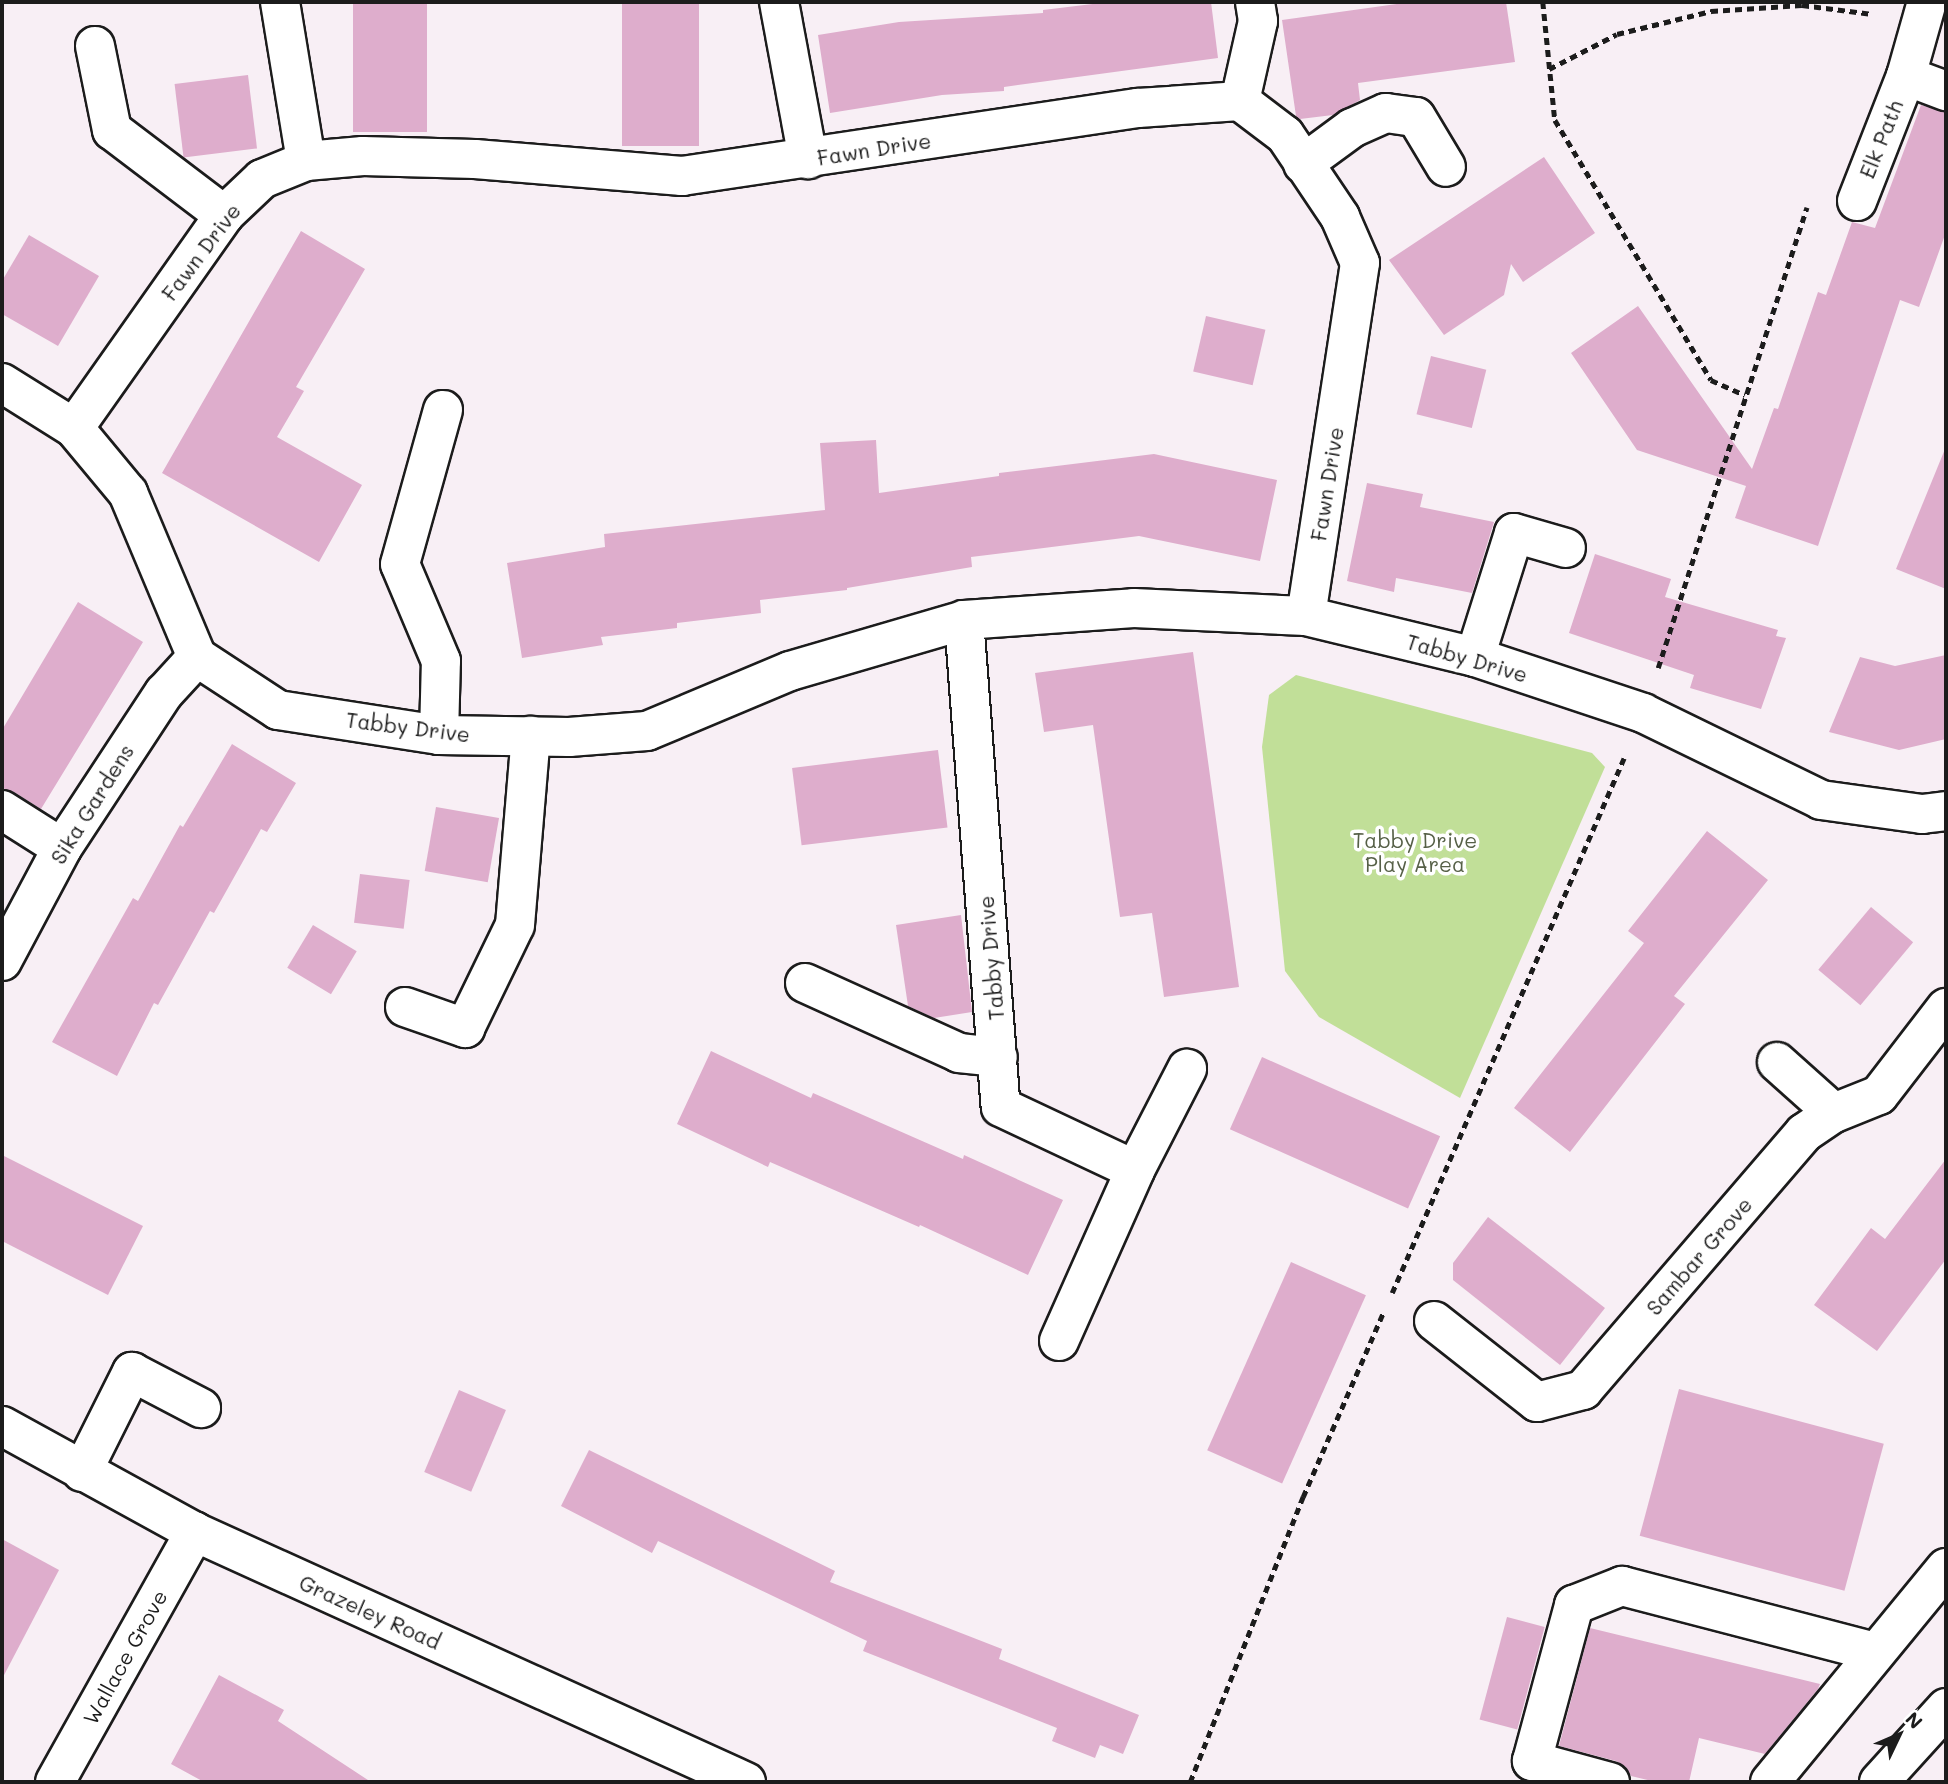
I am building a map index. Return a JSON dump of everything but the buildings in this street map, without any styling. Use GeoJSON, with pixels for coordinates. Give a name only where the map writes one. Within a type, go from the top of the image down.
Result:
{"type":"FeatureCollection","features":[{"type":"Feature","properties":{"kind":"street"},"geometry":{"type":"LineString","coordinates":[[281,2],[306,161]]}},
{"type":"Feature","properties":{"kind":"street"},"geometry":{"type":"LineString","coordinates":[[779,2],[808,159]]}},
{"type":"Feature","properties":{"kind":"street"},"geometry":{"type":"LineString","coordinates":[[1240,101],[1258,21],[1255,2]]}},
{"type":"Feature","properties":{"kind":"street","name":"Elk Path"},"geometry":{"type":"LineString","coordinates":[[1857,201],[1906,76],[1927,2]]}},
{"type":"Feature","properties":{"kind":"street"},"geometry":{"type":"LineString","coordinates":[[94,46],[112,130],[224,215]]}},
{"type":"Feature","properties":{"kind":"street","name":"Elk Path"},"geometry":{"type":"LineString","coordinates":[[1906,76],[1946,91]]}},
{"type":"Feature","properties":{"kind":"street","name":"Fawn Drive"},"geometry":{"type":"LineString","coordinates":[[74,428],[224,215],[262,179],[306,161],[363,156],[475,159],[682,176],[1139,108],[1240,101],[1285,135],[1340,217],[1360,263],[1306,616]]}},
{"type":"Feature","properties":{"kind":"street"},"geometry":{"type":"LineString","coordinates":[[1303,164],[1352,128],[1386,113],[1416,117],[1446,167]]}},
{"type":"Feature","properties":{"kind":"street"},"geometry":{"type":"LineString","coordinates":[[2,383],[74,428],[128,493],[197,657]]}},
{"type":"Feature","properties":{"kind":"street"},"geometry":{"type":"LineString","coordinates":[[439,735],[441,661],[400,564],[443,410]]}},
{"type":"Feature","properties":{"kind":"street"},"geometry":{"type":"LineString","coordinates":[[1475,657],[1514,533],[1566,548]]}},
{"type":"Feature","properties":{"kind":"street","name":"Tabby Drive"},"geometry":{"type":"LineString","coordinates":[[197,657],[278,710],[439,735],[531,736],[647,731],[790,671],[964,620],[1134,608],[1306,616],[1475,657],[1643,713],[1821,800],[1922,814],[1946,811]]}},
{"type":"Feature","properties":{"kind":"street","name":"Tabby Drive"},"geometry":{"type":"LineString","coordinates":[[964,620],[1001,1107],[1135,1170]]}},
{"type":"Feature","properties":{"kind":"street","name":"Sika Gardens"},"geometry":{"type":"LineString","coordinates":[[2,961],[62,848],[164,693],[197,657]]}},
{"type":"Feature","properties":{"kind":"street"},"geometry":{"type":"LineString","coordinates":[[405,1007],[465,1028],[515,925],[531,736]]}},
{"type":"Feature","properties":{"kind":"street"},"geometry":{"type":"LineString","coordinates":[[2,810],[62,848]]}},
{"type":"Feature","properties":{"kind":"street"},"geometry":{"type":"LineString","coordinates":[[805,983],[959,1053],[998,1057]]}},
{"type":"Feature","properties":{"kind":"street","name":"Sambar Grove"},"geometry":{"type":"LineString","coordinates":[[1434,1321],[1537,1402],[1583,1390],[1804,1133],[1833,1113],[1879,1094],[1946,1008]]}},
{"type":"Feature","properties":{"kind":"street"},"geometry":{"type":"LineString","coordinates":[[1777,1062],[1833,1113]]}},
{"type":"Feature","properties":{"kind":"street"},"geometry":{"type":"LineString","coordinates":[[1059,1341],[1135,1170],[1187,1069]]}},
{"type":"Feature","properties":{"kind":"street"},"geometry":{"type":"LineString","coordinates":[[82,1472],[132,1372],[201,1408]]}},
{"type":"Feature","properties":{"kind":"street","name":"Grazeley Road"},"geometry":{"type":"LineString","coordinates":[[2,1426],[195,1532],[746,1782]]}},
{"type":"Feature","properties":{"kind":"street","name":"Wallace Grove"},"geometry":{"type":"LineString","coordinates":[[55,1782],[195,1532]]}},
{"type":"Feature","properties":{"kind":"street"},"geometry":{"type":"LineString","coordinates":[[1770,1782],[1946,1568]]}},
{"type":"Feature","properties":{"kind":"street"},"geometry":{"type":"LineString","coordinates":[[1610,1782],[1529,1772],[1574,1605],[1622,1586],[1875,1652]]}},
{"type":"Feature","properties":{"kind":"street"},"geometry":{"type":"LineString","coordinates":[[1880,1782],[1946,1708]]}},
{"type":"Feature","properties":{"kind":"path"},"geometry":{"type":"LineString","coordinates":[[1543,2],[1555,120],[1711,380],[1745,395]]}},
{"type":"Feature","properties":{"kind":"path"},"geometry":{"type":"LineString","coordinates":[[1868,27],[1875,2]]}},
{"type":"Feature","properties":{"kind":"path"},"geometry":{"type":"LineString","coordinates":[[1549,69],[1617,34],[1711,11],[1802,5],[1872,14]]}},
{"type":"Feature","properties":{"kind":"path"},"geometry":{"type":"LineString","coordinates":[[1391,1295],[1643,713],[1811,198]]}},
{"type":"Feature","properties":{"kind":"path"},"geometry":{"type":"LineString","coordinates":[[1190,1782],[1303,1497],[1386,1307]]}},
{"type":"Feature","properties":{"kind":"green space","name":"Tabby Drive Play Area"},"geometry":{"type":"Polygon","coordinates":[[[1296,675],[1592,753],[1605,767],[1460,1098],[1319,1017],[1285,971],[1262,747],[1269,695],[1296,675]]]}}]}
